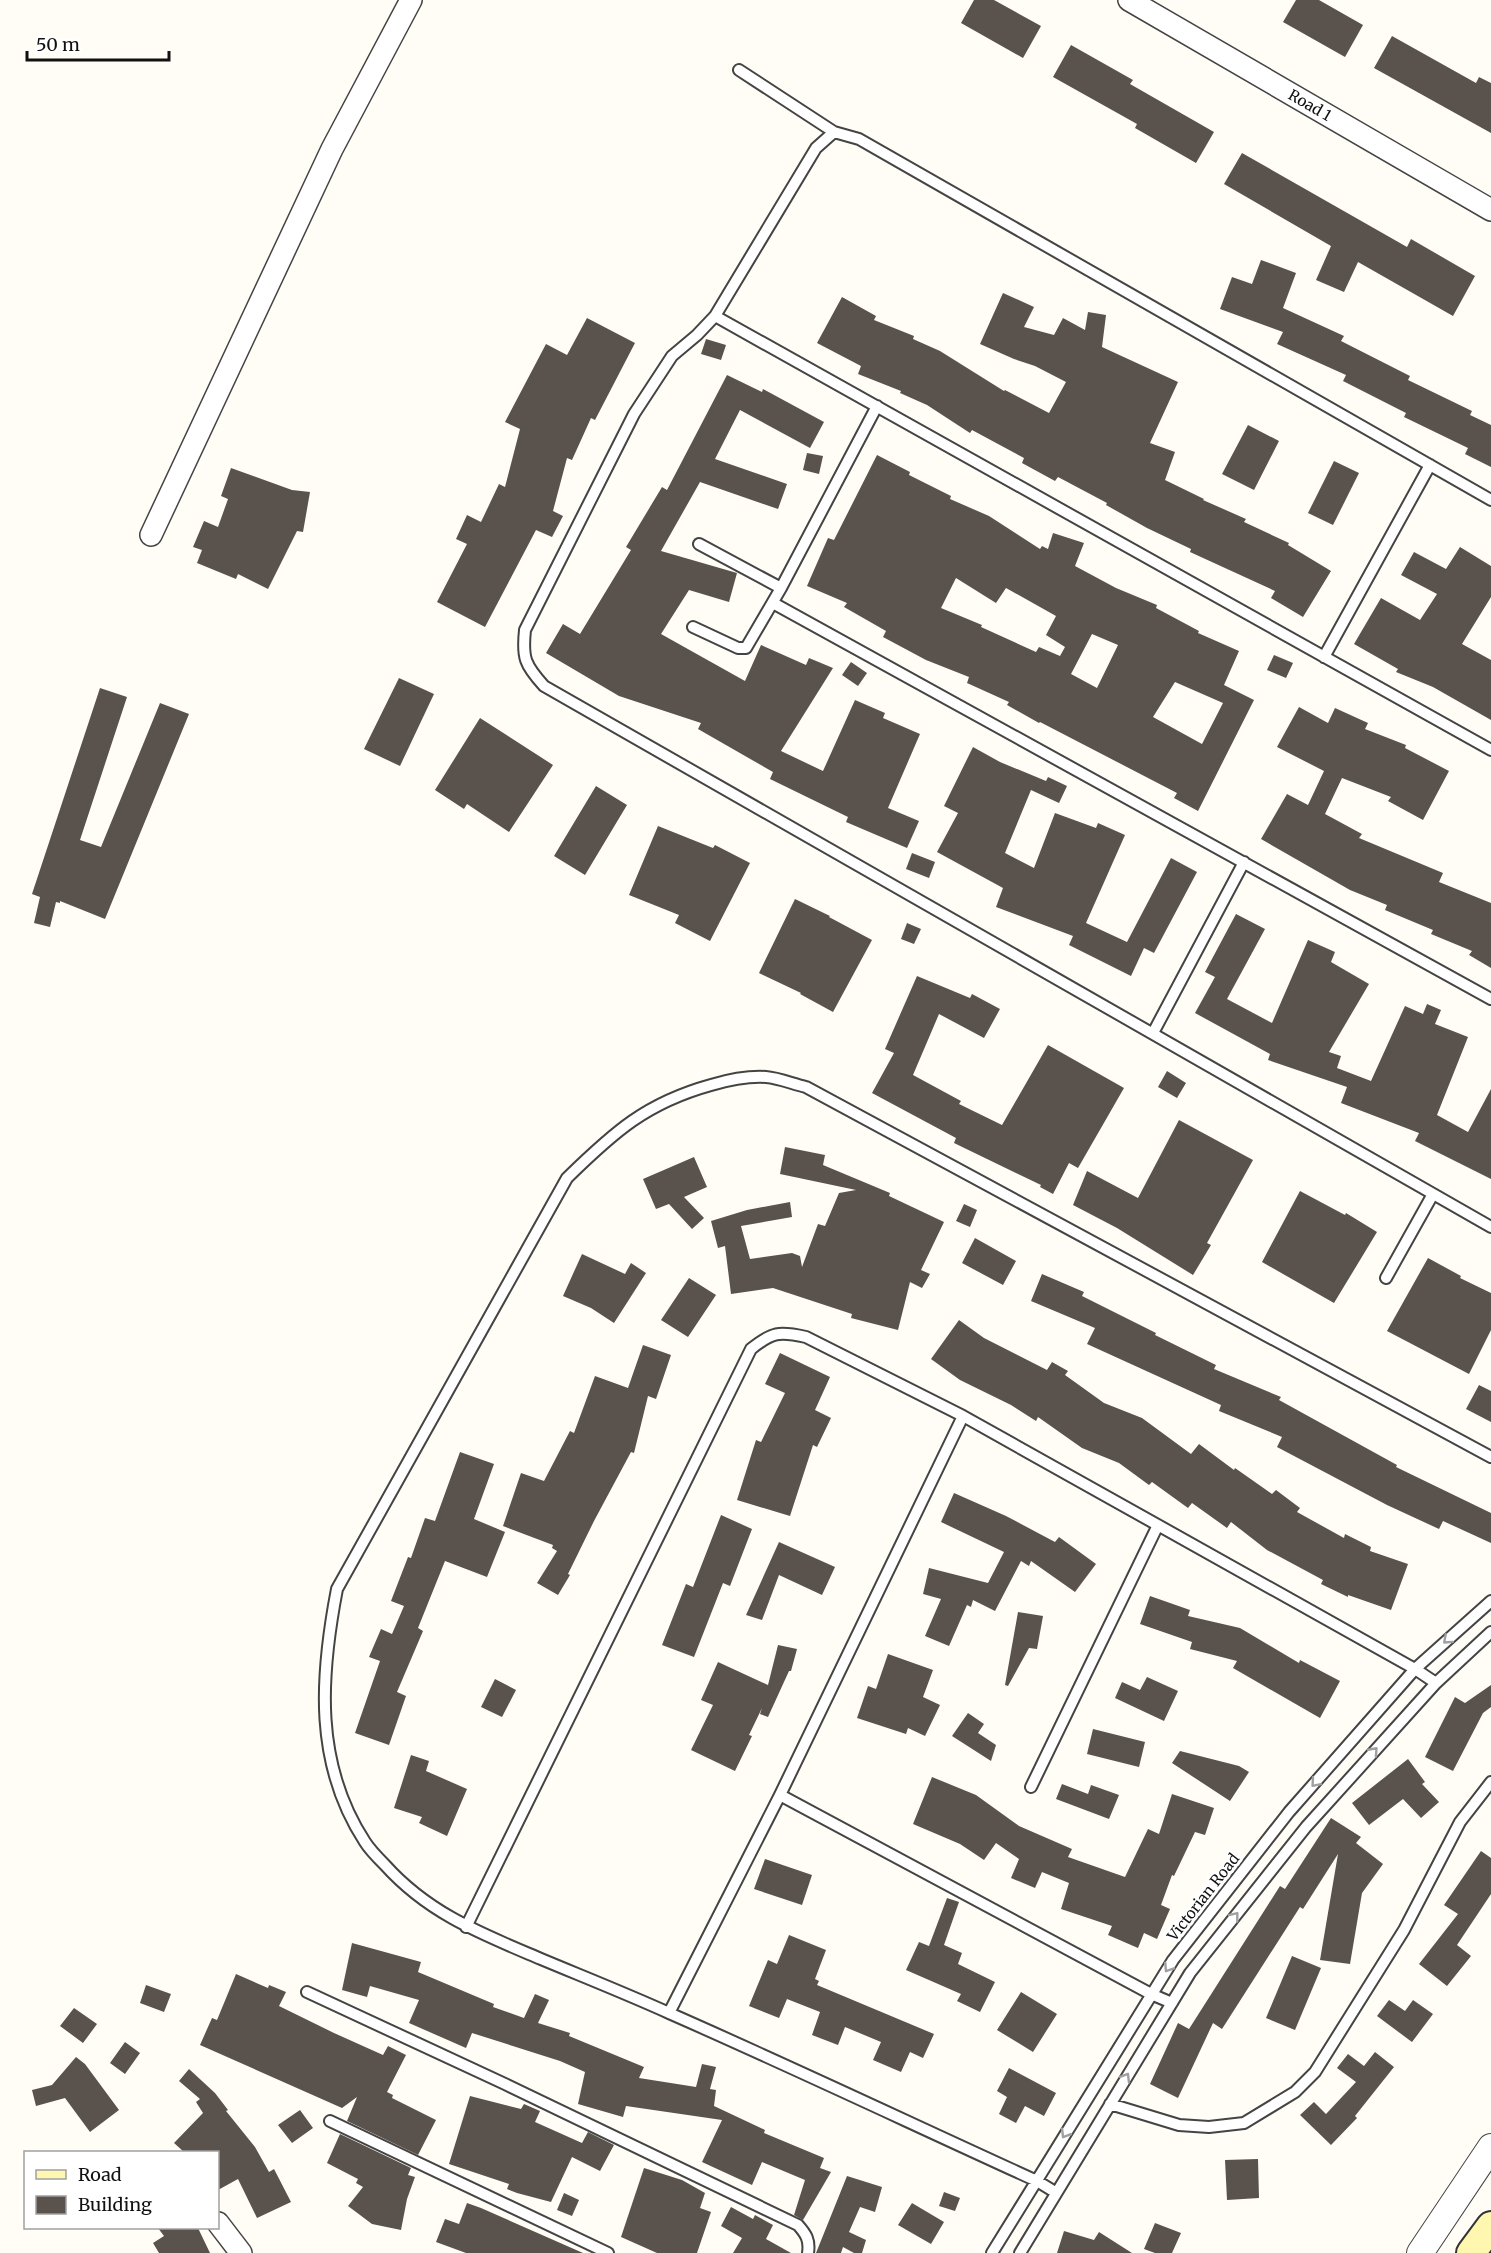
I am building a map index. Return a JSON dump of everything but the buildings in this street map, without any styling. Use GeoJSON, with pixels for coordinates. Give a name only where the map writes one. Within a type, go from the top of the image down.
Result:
{"type":"FeatureCollection","features":[{"type":"Feature","properties":{"kind":"main road"},"geometry":{"type":"LineString","coordinates":[[1471,2253],[1491,2226]]}},
{"type":"Feature","properties":{"kind":"street"},"geometry":{"type":"LineString","coordinates":[[151,535],[332,149],[411,0]]}},
{"type":"Feature","properties":{"kind":"street","name":"Road 1"},"geometry":{"type":"LineString","coordinates":[[1129,0],[1491,210]]}},
{"type":"Feature","properties":{"kind":"street"},"geometry":{"type":"LineString","coordinates":[[1420,2253],[1491,2147]]}},
{"type":"Feature","properties":{"kind":"street"},"geometry":{"type":"LineString","coordinates":[[219,2224],[241,2253]]}},
{"type":"Feature","properties":{"kind":"lane"},"geometry":{"type":"LineString","coordinates":[[738,70],[834,132],[859,139],[1491,500]]}},
{"type":"Feature","properties":{"kind":"lane"},"geometry":{"type":"LineString","coordinates":[[834,132],[816,148],[715,316],[672,356],[634,414],[525,630],[523,652],[531,672],[544,686],[1491,1227]]}},
{"type":"Feature","properties":{"kind":"lane"},"geometry":{"type":"LineString","coordinates":[[715,316],[1491,750]]}},
{"type":"Feature","properties":{"kind":"lane"},"geometry":{"type":"LineString","coordinates":[[693,627],[738,648],[746,648],[773,603],[877,406]]}},
{"type":"Feature","properties":{"kind":"lane"},"geometry":{"type":"LineString","coordinates":[[1324,657],[1430,465]]}},
{"type":"Feature","properties":{"kind":"lane"},"geometry":{"type":"LineString","coordinates":[[699,544],[781,588]]}},
{"type":"Feature","properties":{"kind":"lane"},"geometry":{"type":"LineString","coordinates":[[773,603],[1491,999]]}},
{"type":"Feature","properties":{"kind":"lane"},"geometry":{"type":"LineString","coordinates":[[1153,1033],[1244,862]]}},
{"type":"Feature","properties":{"kind":"lane"},"geometry":{"type":"LineString","coordinates":[[1055,2192],[1037,2181],[669,2013],[466,1927],[431,1906],[396,1878],[365,1843],[339,1792],[326,1738],[325,1685],[327,1639],[337,1589],[567,1178],[608,1138],[648,1110],[684,1092],[727,1081],[766,1077],[806,1087],[1491,1457]]}},
{"type":"Feature","properties":{"kind":"lane"},"geometry":{"type":"LineString","coordinates":[[1386,1278],[1433,1194]]}},
{"type":"Feature","properties":{"kind":"lane"},"geometry":{"type":"LineString","coordinates":[[466,1927],[751,1348],[768,1335],[785,1332],[806,1337],[963,1416],[1415,1669],[1436,1683]]}},
{"type":"Feature","properties":{"kind":"lane"},"geometry":{"type":"LineString","coordinates":[[669,2013],[780,1795],[963,1416]]}},
{"type":"Feature","properties":{"kind":"lane"},"geometry":{"type":"LineString","coordinates":[[1031,1787],[1158,1525]]}},
{"type":"Feature","properties":{"kind":"lane","name":"Victorian Road"},"geometry":{"type":"LineString","coordinates":[[992,2253],[1173,1960],[1289,1812],[1415,1669],[1491,1601]]}},
{"type":"Feature","properties":{"kind":"lane"},"geometry":{"type":"LineString","coordinates":[[1020,2253],[1190,1973],[1306,1827],[1436,1683],[1491,1632]]}},
{"type":"Feature","properties":{"kind":"lane"},"geometry":{"type":"LineString","coordinates":[[1110,2104],[1179,2125],[1209,2127],[1244,2123],[1295,2092],[1316,2072],[1404,1930],[1460,1822],[1491,1782]]}},
{"type":"Feature","properties":{"kind":"lane"},"geometry":{"type":"LineString","coordinates":[[780,1795],[1151,1994],[1172,2003]]}},
{"type":"Feature","properties":{"kind":"lane"},"geometry":{"type":"LineString","coordinates":[[307,1992],[798,2225],[806,2234],[809,2244],[808,2253]]}},
{"type":"Feature","properties":{"kind":"lane"},"geometry":{"type":"LineString","coordinates":[[330,2121],[608,2253]]}}]}
